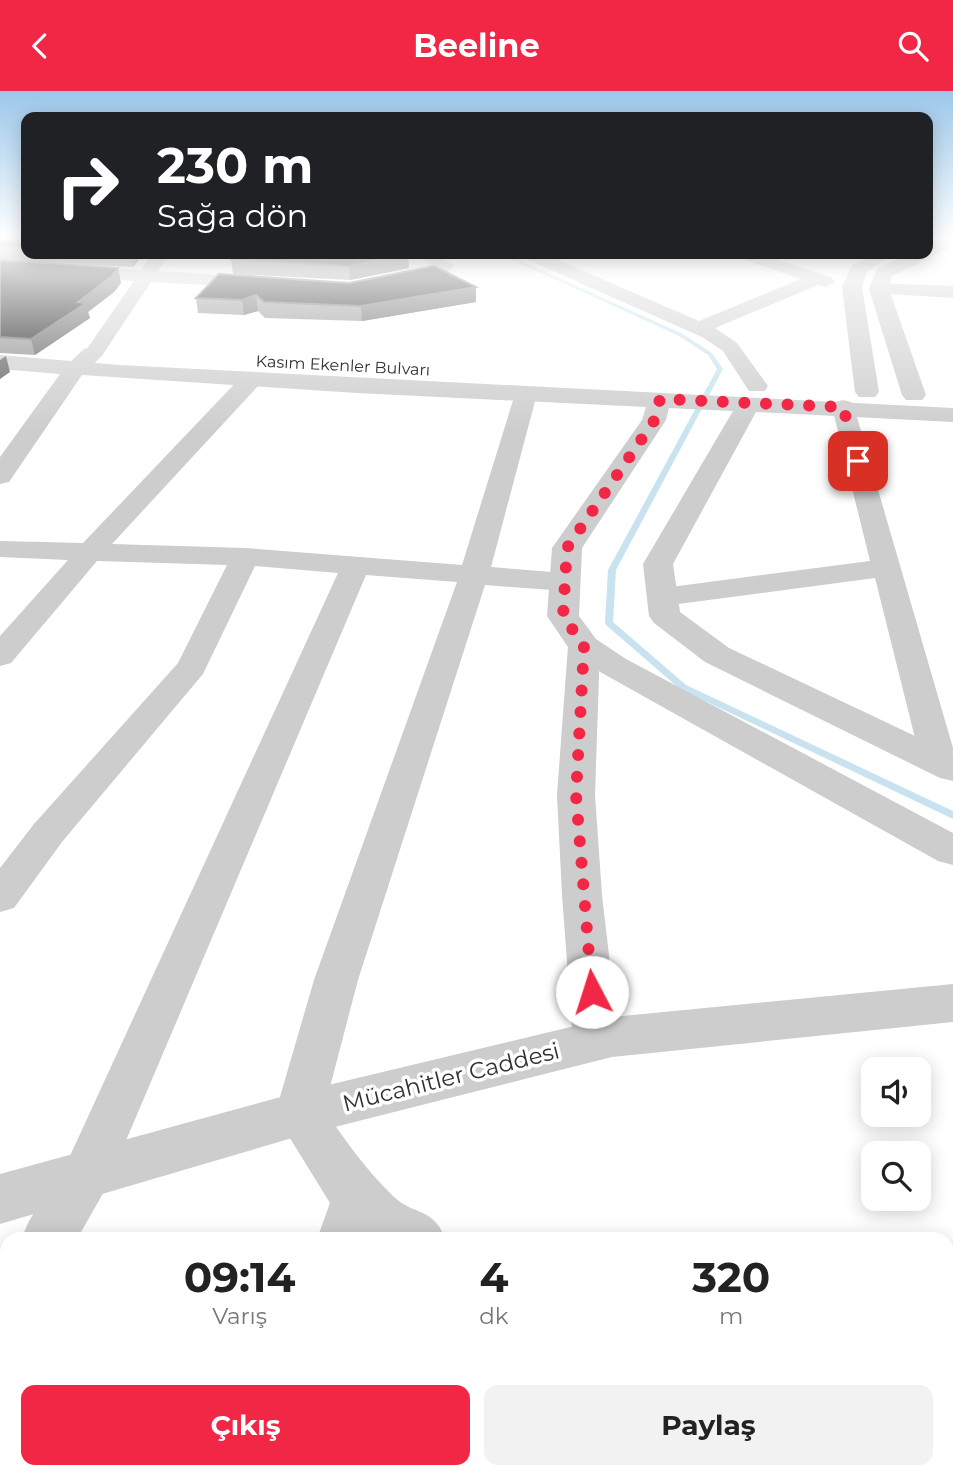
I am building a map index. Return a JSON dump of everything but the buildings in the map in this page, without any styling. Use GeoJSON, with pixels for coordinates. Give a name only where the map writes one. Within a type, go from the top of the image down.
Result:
{"type":"FeatureCollection","features":[{"type":"Feature","properties":{"kind":"street"},"geometry":{"type":"LineString","coordinates":[[4,467],[127,303]]}},
{"type":"Feature","properties":{"kind":"street"},"geometry":{"type":"LineString","coordinates":[[641,303],[699,328],[730,347],[744,395],[658,564],[665,616],[717,655],[946,765]]}},
{"type":"Feature","properties":{"kind":"street"},"geometry":{"type":"LineString","coordinates":[[699,328],[760,303]]}},
{"type":"Feature","properties":{"kind":"street"},"geometry":{"type":"LineString","coordinates":[[854,303],[855,400],[886,568],[946,765]]}},
{"type":"Feature","properties":{"kind":"street"},"geometry":{"type":"LineString","coordinates":[[884,303],[914,395]]}},
{"type":"Feature","properties":{"kind":"street","name":"Kasım Ekenler Bulvarı"},"geometry":{"type":"LineString","coordinates":[[0,346],[84,361],[250,381],[526,394],[676,394]]}},
{"type":"Feature","properties":{"kind":"street","name":"Kasım Ekenler Bulvarı"},"geometry":{"type":"LineString","coordinates":[[0,362],[84,361],[676,394]]}},
{"type":"Feature","properties":{"kind":"street"},"geometry":{"type":"LineString","coordinates":[[0,656],[88,554],[250,381]]}},
{"type":"Feature","properties":{"kind":"street"},"geometry":{"type":"LineString","coordinates":[[406,1232],[378,1217],[351,1218],[346,1185],[299,1114],[336,980],[474,575],[526,394]]}},
{"type":"Feature","properties":{"kind":"street"},"geometry":{"type":"LineString","coordinates":[[953,415],[855,400],[676,394],[654,421],[567,548],[563,616],[584,646],[614,666],[953,852]]}},
{"type":"Feature","properties":{"kind":"street"},"geometry":{"type":"LineString","coordinates":[[855,400],[914,395],[953,399]]}},
{"type":"Feature","properties":{"kind":"street"},"geometry":{"type":"LineString","coordinates":[[0,549],[88,554],[245,557],[565,582]]}},
{"type":"Feature","properties":{"kind":"street"},"geometry":{"type":"LineString","coordinates":[[0,897],[48,833],[191,667],[245,557]]}},
{"type":"Feature","properties":{"kind":"street"},"geometry":{"type":"LineString","coordinates":[[52,1232],[87,1174],[356,566]]}},
{"type":"Feature","properties":{"kind":"street"},"geometry":{"type":"LineString","coordinates":[[663,597],[886,568]]}},
{"type":"Feature","properties":{"kind":"street"},"geometry":{"type":"LineString","coordinates":[[584,646],[576,795],[582,895],[596,1041]]}},
{"type":"Feature","properties":{"kind":"street","name":"Mücahitler Caddesi"},"geometry":{"type":"LineString","coordinates":[[0,1199],[299,1114],[612,1037],[953,1003]]}},
{"type":"Feature","properties":{"kind":"waterway"},"geometry":{"type":"LineString","coordinates":[[610,303],[681,335],[710,354],[720,369],[612,570],[609,623],[683,687],[953,815]]}},
{"type":"Feature","properties":{"kind":"route"},"geometry":{"type":"LineString","coordinates":[[592,992],[582,895],[576,795],[584,646],[563,616],[567,548],[654,421],[660,399],[843,407],[858,461]]}}]}
